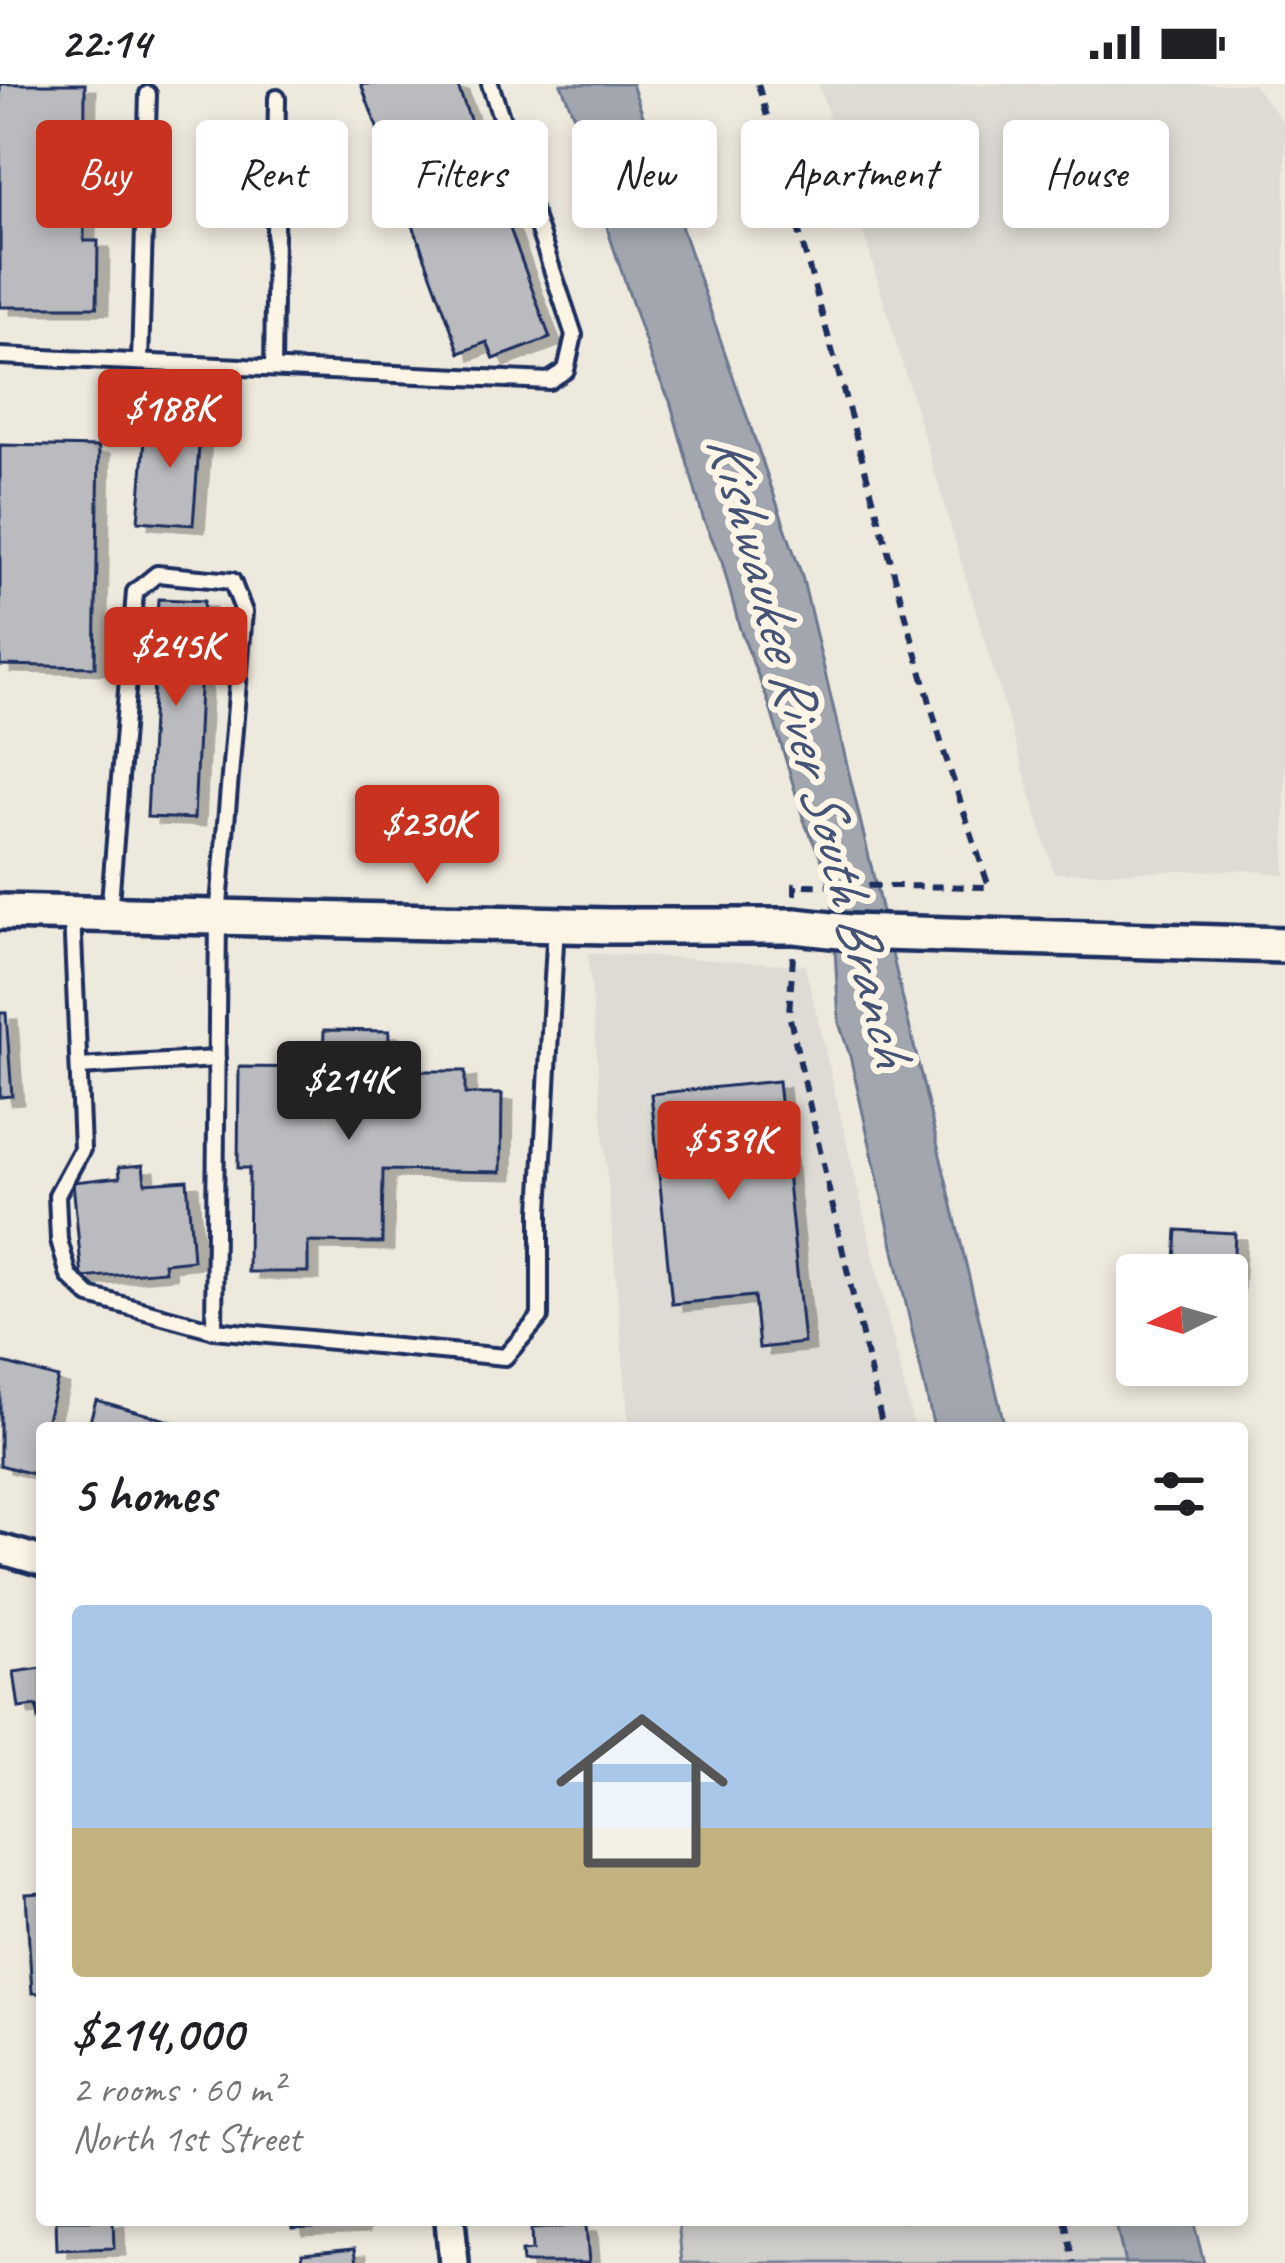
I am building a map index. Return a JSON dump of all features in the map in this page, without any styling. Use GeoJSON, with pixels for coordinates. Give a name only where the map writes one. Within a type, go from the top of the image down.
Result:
{"type":"FeatureCollection","features":[{"type":"Feature","properties":{"kind":"street"},"geometry":{"type":"LineString","coordinates":[[0,912],[795,926],[849,932],[1285,945]]}},
{"type":"Feature","properties":{"kind":"street"},"geometry":{"type":"LineString","coordinates":[[0,1549],[36,1559]]}},
{"type":"Feature","properties":{"kind":"street"},"geometry":{"type":"LineString","coordinates":[[451,2226],[454,2263]]}},
{"type":"Feature","properties":{"kind":"lane"},"geometry":{"type":"LineString","coordinates":[[0,356],[549,381],[566,370],[574,335],[490,84]]}},
{"type":"Feature","properties":{"kind":"lane"},"geometry":{"type":"LineString","coordinates":[[140,362],[148,94]]}},
{"type":"Feature","properties":{"kind":"lane"},"geometry":{"type":"LineString","coordinates":[[273,368],[277,98]]}},
{"type":"Feature","properties":{"kind":"lane"},"geometry":{"type":"LineString","coordinates":[[109,914],[135,592],[157,574],[232,580],[244,612],[218,917],[214,1330]]}},
{"type":"Feature","properties":{"kind":"lane"},"geometry":{"type":"LineString","coordinates":[[72,914],[82,1149],[57,1196],[59,1240],[69,1276],[90,1296],[214,1330],[506,1357],[540,1316],[540,1211],[556,925]]}},
{"type":"Feature","properties":{"kind":"lane"},"geometry":{"type":"LineString","coordinates":[[79,1067],[217,1059]]}},
{"type":"Feature","properties":{"kind":"path"},"geometry":{"type":"LineString","coordinates":[[758,84],[943,749],[989,887],[795,885],[789,1014],[882,1422]]}},
{"type":"Feature","properties":{"kind":"path"},"geometry":{"type":"LineString","coordinates":[[1066,2226],[1074,2263]]}},
{"type":"Feature","properties":{"kind":"shaded area"},"geometry":{"type":"Polygon","coordinates":[[[819,84],[1253,84],[1285,124],[1285,875],[1246,870],[1054,873],[862,228],[979,228],[979,120],[830,120],[819,84]]]}},
{"type":"Feature","properties":{"kind":"shaded area"},"geometry":{"type":"Polygon","coordinates":[[[588,953],[805,965],[913,1422],[628,1422],[588,953]]]}},
{"type":"Feature","properties":{"kind":"shaded area"},"geometry":{"type":"Polygon","coordinates":[[[679,2226],[1116,2226],[1125,2263],[682,2263],[679,2226]]]}},
{"type":"Feature","properties":{"kind":"water"},"geometry":{"type":"Polygon","coordinates":[[[561,84],[632,84],[644,120],[576,120],[561,84]]]}},
{"type":"Feature","properties":{"kind":"water","name":"Kishwaukee River South Branch"},"geometry":{"type":"Polygon","coordinates":[[[607,228],[682,228],[802,576],[1004,1422],[933,1422],[839,1023],[832,893],[740,629],[722,562],[703,518],[670,401],[653,365],[607,228]]]}},
{"type":"Feature","properties":{"kind":"water"},"geometry":{"type":"Polygon","coordinates":[[[1116,2226],[1195,2226],[1204,2263],[1125,2263],[1116,2226]]]}},
{"type":"Feature","properties":{"kind":"building"},"geometry":{"type":"Polygon","coordinates":[[[0,84],[85,84],[85,120],[36,120],[36,228],[84,228],[84,241],[98,241],[97,307],[0,307],[0,84]]]}},
{"type":"Feature","properties":{"kind":"building"},"geometry":{"type":"Polygon","coordinates":[[[361,84],[457,84],[470,120],[374,120],[361,84]]]}},
{"type":"Feature","properties":{"kind":"building"},"geometry":{"type":"Polygon","coordinates":[[[414,228],[510,228],[550,338],[494,359],[487,342],[460,353],[414,228]]]}},
{"type":"Feature","properties":{"kind":"building"},"geometry":{"type":"Polygon","coordinates":[[[147,417],[201,421],[193,525],[138,521],[147,417]]]}},
{"type":"Feature","properties":{"kind":"building"},"geometry":{"type":"Polygon","coordinates":[[[0,445],[99,447],[95,667],[0,665],[0,445]]]}},
{"type":"Feature","properties":{"kind":"building"},"geometry":{"type":"Polygon","coordinates":[[[158,599],[204,601],[194,819],[147,817],[158,599]]]}},
{"type":"Feature","properties":{"kind":"building"},"geometry":{"type":"Polygon","coordinates":[[[0,1013],[6,1013],[12,1096],[0,1097],[0,1013]]]}},
{"type":"Feature","properties":{"kind":"building"},"geometry":{"type":"Polygon","coordinates":[[[324,1030],[389,1031],[388,1071],[465,1071],[465,1094],[502,1094],[501,1172],[383,1170],[382,1243],[308,1242],[308,1272],[248,1272],[249,1168],[238,1168],[239,1067],[323,1068],[324,1030]]]}},
{"type":"Feature","properties":{"kind":"building"},"geometry":{"type":"Polygon","coordinates":[[[778,1081],[804,1343],[759,1348],[754,1296],[672,1304],[651,1094],[778,1081]]]}},
{"type":"Feature","properties":{"kind":"building"},"geometry":{"type":"Polygon","coordinates":[[[143,1165],[145,1183],[187,1180],[193,1260],[164,1263],[165,1271],[82,1278],[73,1182],[120,1177],[119,1167],[143,1165]]]}},
{"type":"Feature","properties":{"kind":"building"},"geometry":{"type":"Polygon","coordinates":[[[1177,1230],[1235,1233],[1234,1254],[1175,1254],[1177,1230]]]}},
{"type":"Feature","properties":{"kind":"building"},"geometry":{"type":"Polygon","coordinates":[[[0,1362],[58,1378],[46,1422],[36,1422],[32,1474],[0,1465],[0,1362]]]}},
{"type":"Feature","properties":{"kind":"building"},"geometry":{"type":"Polygon","coordinates":[[[96,1400],[173,1422],[90,1422],[96,1400]]]}},
{"type":"Feature","properties":{"kind":"building"},"geometry":{"type":"Polygon","coordinates":[[[36,1669],[36,1706],[19,1708],[14,1672],[36,1669]]]}},
{"type":"Feature","properties":{"kind":"building"},"geometry":{"type":"Polygon","coordinates":[[[36,1893],[36,1993],[32,1993],[26,1894],[36,1893]]]}},
{"type":"Feature","properties":{"kind":"building"},"geometry":{"type":"Polygon","coordinates":[[[56,2226],[113,2226],[114,2248],[57,2250],[56,2226]]]}},
{"type":"Feature","properties":{"kind":"building"},"geometry":{"type":"Polygon","coordinates":[[[586,2226],[589,2263],[522,2263],[521,2252],[532,2251],[531,2229],[586,2226]]]}},
{"type":"Feature","properties":{"kind":"building"},"geometry":{"type":"Polygon","coordinates":[[[355,2248],[357,2263],[303,2263],[302,2253],[355,2248]]]}}]}
